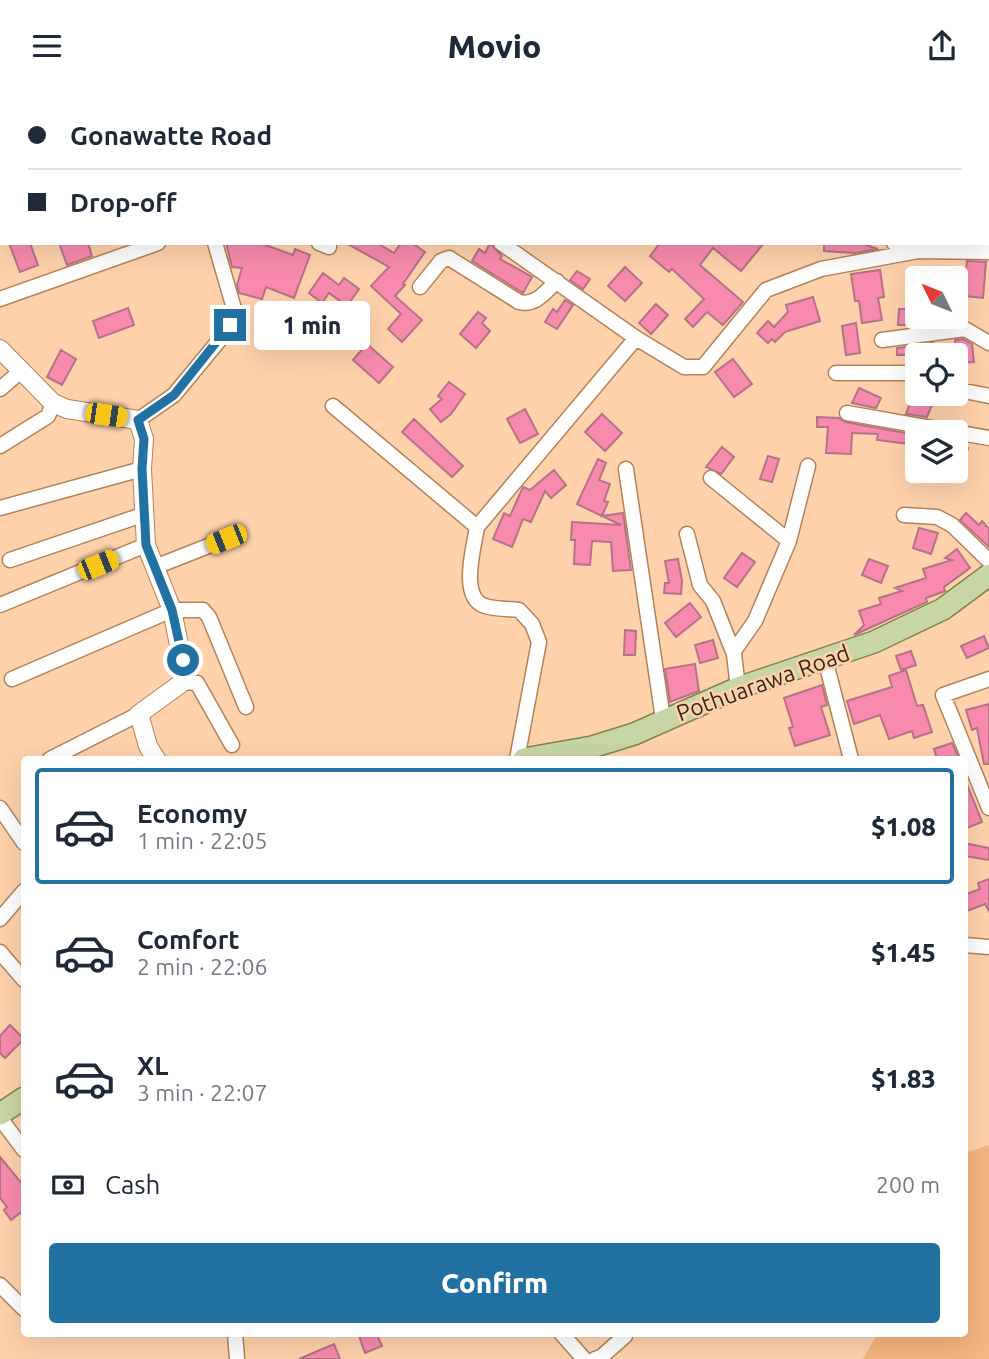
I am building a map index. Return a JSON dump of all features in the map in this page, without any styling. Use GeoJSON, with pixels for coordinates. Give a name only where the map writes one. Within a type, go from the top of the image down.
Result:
{"type":"FeatureCollection","features":[{"type":"Feature","properties":{"kind":"main road","name":"Pothuarawa Road"},"geometry":{"type":"LineString","coordinates":[[541,756],[592,747],[634,734],[738,688],[874,642],[943,609],[989,575]]}},
{"type":"Feature","properties":{"kind":"main road"},"geometry":{"type":"LineString","coordinates":[[0,1116],[21,1100]]}},
{"type":"Feature","properties":{"kind":"street"},"geometry":{"type":"LineString","coordinates":[[0,299],[152,245]]}},
{"type":"Feature","properties":{"kind":"street"},"geometry":{"type":"LineString","coordinates":[[0,349],[53,403],[67,409],[138,420],[174,395],[230,325],[233,305],[216,245]]}},
{"type":"Feature","properties":{"kind":"street"},"geometry":{"type":"LineString","coordinates":[[504,245],[636,338],[684,366],[703,367],[766,290],[821,269],[918,251],[989,252]]}},
{"type":"Feature","properties":{"kind":"street"},"geometry":{"type":"LineString","coordinates":[[900,245],[918,251]]}},
{"type":"Feature","properties":{"kind":"street"},"geometry":{"type":"LineString","coordinates":[[421,287],[441,261],[449,258],[526,304],[534,302],[557,281]]}},
{"type":"Feature","properties":{"kind":"street"},"geometry":{"type":"LineString","coordinates":[[882,340],[965,329],[989,343]]}},
{"type":"Feature","properties":{"kind":"street"},"geometry":{"type":"LineString","coordinates":[[518,756],[539,642],[532,624],[519,610],[482,605],[472,595],[469,583],[477,527],[636,338]]}},
{"type":"Feature","properties":{"kind":"street"},"geometry":{"type":"LineString","coordinates":[[0,389],[21,371]]}},
{"type":"Feature","properties":{"kind":"street"},"geometry":{"type":"LineString","coordinates":[[836,373],[905,373]]}},
{"type":"Feature","properties":{"kind":"street"},"geometry":{"type":"LineString","coordinates":[[968,392],[989,396]]}},
{"type":"Feature","properties":{"kind":"street"},"geometry":{"type":"LineString","coordinates":[[0,446],[48,416],[53,403]]}},
{"type":"Feature","properties":{"kind":"street"},"geometry":{"type":"LineString","coordinates":[[333,406],[477,527]]}},
{"type":"Feature","properties":{"kind":"street"},"geometry":{"type":"LineString","coordinates":[[847,413],[989,438]]}},
{"type":"Feature","properties":{"kind":"street"},"geometry":{"type":"LineString","coordinates":[[138,420],[144,439],[142,469],[146,545],[172,610],[183,660],[183,682]]}},
{"type":"Feature","properties":{"kind":"street"},"geometry":{"type":"LineString","coordinates":[[734,651],[755,621],[789,541],[808,466]]}},
{"type":"Feature","properties":{"kind":"street"},"geometry":{"type":"LineString","coordinates":[[0,508],[142,469]]}},
{"type":"Feature","properties":{"kind":"street"},"geometry":{"type":"LineString","coordinates":[[626,469],[663,719]]}},
{"type":"Feature","properties":{"kind":"street"},"geometry":{"type":"LineString","coordinates":[[711,478],[789,541]]}},
{"type":"Feature","properties":{"kind":"street"},"geometry":{"type":"LineString","coordinates":[[10,560],[145,514]]}},
{"type":"Feature","properties":{"kind":"street"},"geometry":{"type":"LineString","coordinates":[[904,515],[937,517],[952,525],[989,561]]}},
{"type":"Feature","properties":{"kind":"street"},"geometry":{"type":"LineString","coordinates":[[687,534],[700,585],[713,601],[734,651],[738,688]]}},
{"type":"Feature","properties":{"kind":"street"},"geometry":{"type":"LineString","coordinates":[[156,567],[226,539]]}},
{"type":"Feature","properties":{"kind":"street"},"geometry":{"type":"LineString","coordinates":[[0,605],[146,545]]}},
{"type":"Feature","properties":{"kind":"street"},"geometry":{"type":"LineString","coordinates":[[12,679],[172,610],[203,610],[209,617],[246,707]]}},
{"type":"Feature","properties":{"kind":"street"},"geometry":{"type":"LineString","coordinates":[[825,659],[850,756]]}},
{"type":"Feature","properties":{"kind":"street"},"geometry":{"type":"LineString","coordinates":[[968,756],[943,695],[989,679]]}},
{"type":"Feature","properties":{"kind":"street"},"geometry":{"type":"LineString","coordinates":[[56,756],[139,715],[183,682],[197,683],[232,745]]}},
{"type":"Feature","properties":{"kind":"street"},"geometry":{"type":"LineString","coordinates":[[139,715],[154,756]]}},
{"type":"Feature","properties":{"kind":"street"},"geometry":{"type":"LineString","coordinates":[[968,756],[989,808]]}},
{"type":"Feature","properties":{"kind":"street"},"geometry":{"type":"LineString","coordinates":[[0,808],[21,839]]}},
{"type":"Feature","properties":{"kind":"street"},"geometry":{"type":"LineString","coordinates":[[0,919],[21,894]]}},
{"type":"Feature","properties":{"kind":"street"},"geometry":{"type":"LineString","coordinates":[[968,945],[989,947]]}},
{"type":"Feature","properties":{"kind":"street"},"geometry":{"type":"LineString","coordinates":[[0,951],[21,976]]}},
{"type":"Feature","properties":{"kind":"street"},"geometry":{"type":"LineString","coordinates":[[0,1116],[21,1146]]}},
{"type":"Feature","properties":{"kind":"street"},"geometry":{"type":"LineString","coordinates":[[0,1285],[21,1306]]}},
{"type":"Feature","properties":{"kind":"street"},"geometry":{"type":"LineString","coordinates":[[235,1337],[237,1359]]}},
{"type":"Feature","properties":{"kind":"street"},"geometry":{"type":"LineString","coordinates":[[565,1337],[584,1359]]}},
{"type":"Feature","properties":{"kind":"street"},"geometry":{"type":"LineString","coordinates":[[594,1359],[624,1337]]}},
{"type":"Feature","properties":{"kind":"shaded area"},"geometry":{"type":"Polygon","coordinates":[[[989,1145],[989,1359],[863,1359],[875,1337],[968,1337],[968,1152],[989,1145]]]}},
{"type":"Feature","properties":{"kind":"building"},"geometry":{"type":"Polygon","coordinates":[[[10,245],[31,245],[38,265],[20,272],[10,245]]]}},
{"type":"Feature","properties":{"kind":"building"},"geometry":{"type":"Polygon","coordinates":[[[60,245],[89,245],[92,256],[67,265],[60,245]]]}},
{"type":"Feature","properties":{"kind":"building"},"geometry":{"type":"Polygon","coordinates":[[[226,245],[266,245],[293,255],[295,249],[310,255],[294,298],[266,287],[262,299],[239,293],[237,285],[242,268],[232,267],[226,245]]]}},
{"type":"Feature","properties":{"kind":"building"},"geometry":{"type":"Polygon","coordinates":[[[350,245],[380,245],[394,253],[400,245],[415,245],[425,252],[395,296],[422,320],[402,342],[388,329],[401,314],[371,286],[389,267],[350,245]]]}},
{"type":"Feature","properties":{"kind":"building"},"geometry":{"type":"Polygon","coordinates":[[[489,245],[492,245],[502,256],[500,259],[532,277],[523,293],[472,261],[479,249],[485,253],[489,245]]]}},
{"type":"Feature","properties":{"kind":"building"},"geometry":{"type":"Polygon","coordinates":[[[658,245],[762,245],[741,271],[713,248],[700,265],[743,302],[723,325],[707,312],[693,327],[685,319],[704,299],[672,269],[669,272],[650,256],[658,245]]]}},
{"type":"Feature","properties":{"kind":"building"},"geometry":{"type":"Polygon","coordinates":[[[824,245],[866,245],[878,249],[855,253],[824,251],[824,245]]]}},
{"type":"Feature","properties":{"kind":"building"},"geometry":{"type":"Polygon","coordinates":[[[967,261],[986,262],[983,298],[968,296],[967,261]]]}},
{"type":"Feature","properties":{"kind":"building"},"geometry":{"type":"Polygon","coordinates":[[[625,267],[642,283],[625,301],[608,286],[625,267]]]}},
{"type":"Feature","properties":{"kind":"building"},"geometry":{"type":"Polygon","coordinates":[[[880,270],[884,297],[878,298],[882,320],[862,323],[851,274],[880,270]]]}},
{"type":"Feature","properties":{"kind":"building"},"geometry":{"type":"Polygon","coordinates":[[[577,271],[590,279],[583,289],[570,280],[577,271]]]}},
{"type":"Feature","properties":{"kind":"building"},"geometry":{"type":"Polygon","coordinates":[[[323,273],[339,285],[344,278],[359,289],[347,306],[329,293],[322,303],[309,293],[323,273]]]}},
{"type":"Feature","properties":{"kind":"building"},"geometry":{"type":"Polygon","coordinates":[[[813,297],[820,321],[785,332],[775,342],[772,339],[768,343],[757,333],[768,321],[774,327],[788,312],[786,305],[813,297]]]}},
{"type":"Feature","properties":{"kind":"building"},"geometry":{"type":"Polygon","coordinates":[[[565,300],[573,305],[557,329],[545,322],[553,309],[557,312],[565,300]]]}},
{"type":"Feature","properties":{"kind":"building"},"geometry":{"type":"Polygon","coordinates":[[[656,304],[668,315],[651,334],[639,323],[656,304]]]}},
{"type":"Feature","properties":{"kind":"building"},"geometry":{"type":"Polygon","coordinates":[[[128,308],[134,325],[99,338],[93,321],[128,308]]]}},
{"type":"Feature","properties":{"kind":"building"},"geometry":{"type":"Polygon","coordinates":[[[899,309],[905,309],[905,325],[898,325],[899,309]]]}},
{"type":"Feature","properties":{"kind":"building"},"geometry":{"type":"Polygon","coordinates":[[[295,312],[315,329],[301,346],[282,330],[295,312]]]}},
{"type":"Feature","properties":{"kind":"building"},"geometry":{"type":"Polygon","coordinates":[[[478,312],[486,318],[482,323],[490,331],[476,348],[460,334],[478,312]]]}},
{"type":"Feature","properties":{"kind":"building"},"geometry":{"type":"Polygon","coordinates":[[[856,323],[860,353],[846,355],[842,326],[856,323]]]}},
{"type":"Feature","properties":{"kind":"building"},"geometry":{"type":"Polygon","coordinates":[[[963,339],[972,344],[974,362],[968,362],[968,343],[955,343],[955,340],[963,339]]]}},
{"type":"Feature","properties":{"kind":"building"},"geometry":{"type":"Polygon","coordinates":[[[367,344],[393,367],[379,383],[353,360],[367,344]]]}},
{"type":"Feature","properties":{"kind":"building"},"geometry":{"type":"Polygon","coordinates":[[[905,347],[905,355],[897,355],[897,348],[905,347]]]}},
{"type":"Feature","properties":{"kind":"building"},"geometry":{"type":"Polygon","coordinates":[[[61,350],[76,359],[62,385],[47,377],[61,350]]]}},
{"type":"Feature","properties":{"kind":"building"},"geometry":{"type":"Polygon","coordinates":[[[733,359],[752,384],[734,397],[715,372],[733,359]]]}},
{"type":"Feature","properties":{"kind":"building"},"geometry":{"type":"Polygon","coordinates":[[[449,382],[465,394],[451,414],[441,422],[430,409],[442,399],[438,396],[449,382]]]}},
{"type":"Feature","properties":{"kind":"building"},"geometry":{"type":"Polygon","coordinates":[[[859,388],[881,398],[876,408],[852,403],[859,388]]]}},
{"type":"Feature","properties":{"kind":"building"},"geometry":{"type":"Polygon","coordinates":[[[909,406],[932,406],[927,417],[906,414],[909,406]]]}},
{"type":"Feature","properties":{"kind":"building"},"geometry":{"type":"Polygon","coordinates":[[[525,409],[538,434],[520,443],[507,419],[525,409]]]}},
{"type":"Feature","properties":{"kind":"building"},"geometry":{"type":"Polygon","coordinates":[[[602,414],[622,433],[605,451],[585,432],[602,414]]]}},
{"type":"Feature","properties":{"kind":"building"},"geometry":{"type":"Polygon","coordinates":[[[817,417],[839,418],[845,422],[905,433],[905,444],[877,440],[878,434],[852,433],[851,454],[826,453],[828,427],[817,427],[817,417]]]}},
{"type":"Feature","properties":{"kind":"building"},"geometry":{"type":"Polygon","coordinates":[[[414,419],[463,466],[452,477],[402,432],[414,419]]]}},
{"type":"Feature","properties":{"kind":"building"},"geometry":{"type":"Polygon","coordinates":[[[722,447],[734,457],[721,474],[706,467],[722,447]]]}},
{"type":"Feature","properties":{"kind":"building"},"geometry":{"type":"Polygon","coordinates":[[[768,456],[779,459],[772,482],[760,479],[768,456]]]}},
{"type":"Feature","properties":{"kind":"building"},"geometry":{"type":"Polygon","coordinates":[[[598,459],[606,463],[599,480],[610,484],[604,501],[608,502],[602,516],[577,504],[598,459]]]}},
{"type":"Feature","properties":{"kind":"building"},"geometry":{"type":"Polygon","coordinates":[[[554,470],[566,485],[551,498],[545,491],[531,522],[523,519],[512,547],[493,539],[504,513],[510,516],[523,487],[530,490],[554,470]]]}},
{"type":"Feature","properties":{"kind":"building"},"geometry":{"type":"Polygon","coordinates":[[[623,513],[631,570],[613,571],[611,542],[592,541],[590,565],[574,564],[575,540],[571,540],[572,522],[621,525],[602,516],[623,513]]]}},
{"type":"Feature","properties":{"kind":"building"},"geometry":{"type":"Polygon","coordinates":[[[966,513],[979,525],[982,521],[989,529],[989,547],[960,520],[966,513]]]}},
{"type":"Feature","properties":{"kind":"building"},"geometry":{"type":"Polygon","coordinates":[[[919,528],[938,533],[931,554],[913,548],[919,528]]]}},
{"type":"Feature","properties":{"kind":"building"},"geometry":{"type":"Polygon","coordinates":[[[957,549],[970,568],[944,587],[945,591],[854,635],[864,625],[859,611],[881,604],[879,598],[902,591],[895,588],[926,578],[923,569],[952,560],[945,558],[957,549]]]}},
{"type":"Feature","properties":{"kind":"building"},"geometry":{"type":"Polygon","coordinates":[[[742,553],[755,562],[737,587],[724,578],[742,553]]]}},
{"type":"Feature","properties":{"kind":"building"},"geometry":{"type":"Polygon","coordinates":[[[678,559],[682,581],[681,594],[664,593],[665,583],[669,583],[665,561],[678,559]]]}},
{"type":"Feature","properties":{"kind":"building"},"geometry":{"type":"Polygon","coordinates":[[[869,559],[888,566],[881,583],[862,575],[869,559]]]}},
{"type":"Feature","properties":{"kind":"building"},"geometry":{"type":"Polygon","coordinates":[[[690,603],[701,617],[676,637],[665,623],[690,603]]]}},
{"type":"Feature","properties":{"kind":"building"},"geometry":{"type":"Polygon","coordinates":[[[625,630],[636,631],[635,655],[624,655],[625,630]]]}},
{"type":"Feature","properties":{"kind":"building"},"geometry":{"type":"Polygon","coordinates":[[[984,636],[989,648],[967,658],[961,646],[984,636]]]}},
{"type":"Feature","properties":{"kind":"building"},"geometry":{"type":"Polygon","coordinates":[[[713,640],[718,658],[700,663],[695,645],[713,640]]]}},
{"type":"Feature","properties":{"kind":"building"},"geometry":{"type":"Polygon","coordinates":[[[911,651],[916,665],[901,670],[896,656],[911,651]]]}},
{"type":"Feature","properties":{"kind":"building"},"geometry":{"type":"Polygon","coordinates":[[[695,664],[699,691],[670,702],[665,669],[695,664]]]}},
{"type":"Feature","properties":{"kind":"building"},"geometry":{"type":"Polygon","coordinates":[[[906,670],[917,706],[923,705],[932,732],[914,738],[912,731],[889,739],[880,715],[854,724],[847,701],[892,687],[889,676],[906,670]]]}},
{"type":"Feature","properties":{"kind":"building"},"geometry":{"type":"Polygon","coordinates":[[[822,685],[827,705],[821,707],[830,735],[795,746],[789,728],[793,727],[784,698],[822,685]]]}},
{"type":"Feature","properties":{"kind":"building"},"geometry":{"type":"Polygon","coordinates":[[[989,704],[989,764],[984,764],[977,728],[972,730],[966,710],[989,704]]]}},
{"type":"Feature","properties":{"kind":"building"},"geometry":{"type":"Polygon","coordinates":[[[952,743],[958,756],[936,756],[934,749],[952,743]]]}},
{"type":"Feature","properties":{"kind":"building"},"geometry":{"type":"Polygon","coordinates":[[[968,787],[982,822],[968,827],[968,787]]]}},
{"type":"Feature","properties":{"kind":"building"},"geometry":{"type":"Polygon","coordinates":[[[968,844],[989,848],[989,860],[968,857],[968,844]]]}},
{"type":"Feature","properties":{"kind":"building"},"geometry":{"type":"Polygon","coordinates":[[[989,879],[989,911],[985,904],[968,910],[968,894],[980,889],[978,883],[989,879]]]}},
{"type":"Feature","properties":{"kind":"building"},"geometry":{"type":"Polygon","coordinates":[[[10,1025],[21,1036],[21,1042],[5,1058],[0,1053],[0,1036],[10,1025]]]}},
{"type":"Feature","properties":{"kind":"building"},"geometry":{"type":"Polygon","coordinates":[[[0,1157],[21,1182],[21,1212],[11,1220],[4,1210],[7,1207],[0,1198],[0,1157]]]}},
{"type":"Feature","properties":{"kind":"building"},"geometry":{"type":"Polygon","coordinates":[[[359,1337],[378,1337],[382,1346],[365,1353],[359,1337]]]}},
{"type":"Feature","properties":{"kind":"building"},"geometry":{"type":"Polygon","coordinates":[[[334,1344],[340,1359],[299,1359],[334,1344]]]}},
{"type":"Feature","properties":{"kind":"route"},"geometry":{"type":"LineString","coordinates":[[183,660],[172,610],[146,545],[142,469],[144,439],[138,420],[174,395],[230,325]]}}]}
